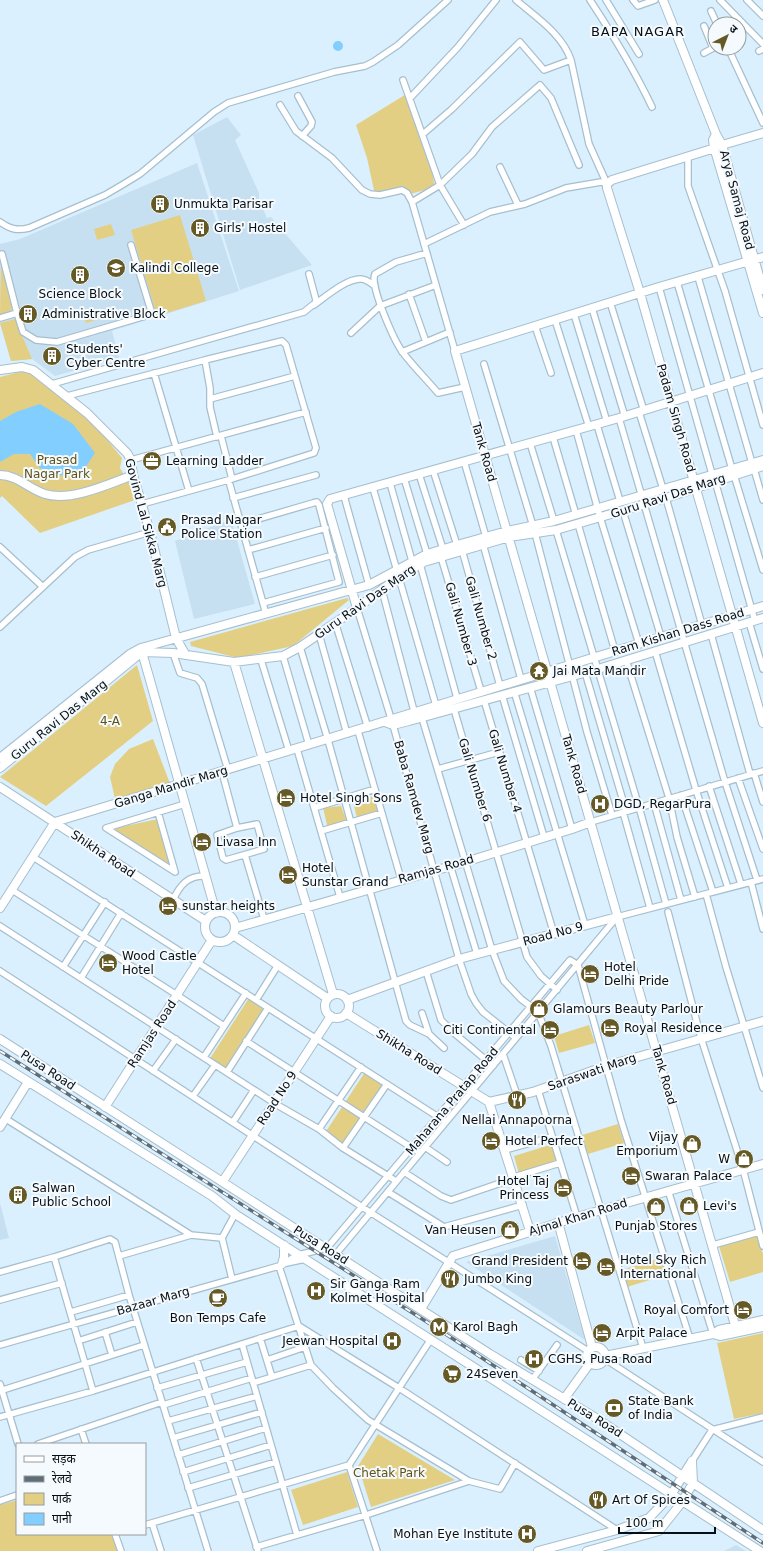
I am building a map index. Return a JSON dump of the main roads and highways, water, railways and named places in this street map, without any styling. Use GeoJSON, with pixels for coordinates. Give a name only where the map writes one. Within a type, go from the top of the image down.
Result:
{"type":"FeatureCollection","features":[{"type":"Feature","properties":{"kind":"water"},"geometry":{"type":"Polygon","coordinates":[[[336,41],[340,41],[342,42],[342,50],[336,51],[333,48],[333,44],[336,41]]]}},
{"type":"Feature","properties":{"kind":"water"},"geometry":{"type":"Polygon","coordinates":[[[40,404],[73,424],[95,453],[85,468],[59,476],[40,468],[30,454],[14,454],[0,462],[0,421],[16,412],[40,404]]]}},
{"type":"Feature","properties":{"kind":"railway"},"geometry":{"type":"LineString","coordinates":[[0,1051],[438,1329],[763,1543]]}},
{"type":"Feature","properties":{"kind":"place","name":"Unmukta Parisar"},"geometry":{"type":"Point","coordinates":[160,204]}},
{"type":"Feature","properties":{"kind":"place","name":"Girls' Hostel"},"geometry":{"type":"Point","coordinates":[200,228]}},
{"type":"Feature","properties":{"kind":"place","name":"Kalindi College"},"geometry":{"type":"Point","coordinates":[116,268]}},
{"type":"Feature","properties":{"kind":"place","name":"Science Block"},"geometry":{"type":"Point","coordinates":[80,275]}},
{"type":"Feature","properties":{"kind":"place","name":"Administrative Block"},"geometry":{"type":"Point","coordinates":[28,314]}},
{"type":"Feature","properties":{"kind":"place","name":"Students' Cyber Centre"},"geometry":{"type":"Point","coordinates":[52,356]}},
{"type":"Feature","properties":{"kind":"place","name":"Learning Ladder"},"geometry":{"type":"Point","coordinates":[152,461]}},
{"type":"Feature","properties":{"kind":"place","name":"Prasad Nagar Police Station"},"geometry":{"type":"Point","coordinates":[167,527]}},
{"type":"Feature","properties":{"kind":"place","name":"Jai Mata Mandir"},"geometry":{"type":"Point","coordinates":[539,671]}},
{"type":"Feature","properties":{"kind":"place","name":"Hotel Singh Sons"},"geometry":{"type":"Point","coordinates":[286,798]}},
{"type":"Feature","properties":{"kind":"place","name":"DGD, RegarPura"},"geometry":{"type":"Point","coordinates":[600,804]}},
{"type":"Feature","properties":{"kind":"place","name":"Livasa Inn"},"geometry":{"type":"Point","coordinates":[202,842]}},
{"type":"Feature","properties":{"kind":"place","name":"Hotel Sunstar Grand"},"geometry":{"type":"Point","coordinates":[288,875]}},
{"type":"Feature","properties":{"kind":"place","name":"sunstar heights"},"geometry":{"type":"Point","coordinates":[168,906]}},
{"type":"Feature","properties":{"kind":"place","name":"Wood Castle Hotel"},"geometry":{"type":"Point","coordinates":[108,963]}},
{"type":"Feature","properties":{"kind":"place","name":"Hotel Delhi Pride"},"geometry":{"type":"Point","coordinates":[590,974]}},
{"type":"Feature","properties":{"kind":"place","name":"Glamours Beauty Parlour"},"geometry":{"type":"Point","coordinates":[539,1009]}},
{"type":"Feature","properties":{"kind":"place","name":"Royal Residence"},"geometry":{"type":"Point","coordinates":[610,1028]}},
{"type":"Feature","properties":{"kind":"place","name":"Citi Continental"},"geometry":{"type":"Point","coordinates":[550,1030]}},
{"type":"Feature","properties":{"kind":"place","name":"Nellai Annapoorna"},"geometry":{"type":"Point","coordinates":[517,1100]}},
{"type":"Feature","properties":{"kind":"place","name":"Hotel Perfect"},"geometry":{"type":"Point","coordinates":[491,1141]}},
{"type":"Feature","properties":{"kind":"place","name":"Vijay Emporium"},"geometry":{"type":"Point","coordinates":[692,1144]}},
{"type":"Feature","properties":{"kind":"place","name":"W"},"geometry":{"type":"Point","coordinates":[744,1159]}},
{"type":"Feature","properties":{"kind":"place","name":"Swaran Palace"},"geometry":{"type":"Point","coordinates":[631,1176]}},
{"type":"Feature","properties":{"kind":"place","name":"Hotel Taj Princess"},"geometry":{"type":"Point","coordinates":[563,1188]}},
{"type":"Feature","properties":{"kind":"place","name":"Salwan Public School"},"geometry":{"type":"Point","coordinates":[18,1195]}},
{"type":"Feature","properties":{"kind":"place","name":"Levi's"},"geometry":{"type":"Point","coordinates":[689,1206]}},
{"type":"Feature","properties":{"kind":"place","name":"Punjab Stores"},"geometry":{"type":"Point","coordinates":[656,1207]}},
{"type":"Feature","properties":{"kind":"place","name":"Van Heusen"},"geometry":{"type":"Point","coordinates":[510,1230]}},
{"type":"Feature","properties":{"kind":"place","name":"Grand President"},"geometry":{"type":"Point","coordinates":[582,1261]}},
{"type":"Feature","properties":{"kind":"place","name":"Hotel Sky Rich International"},"geometry":{"type":"Point","coordinates":[606,1267]}},
{"type":"Feature","properties":{"kind":"place","name":"Jumbo King"},"geometry":{"type":"Point","coordinates":[450,1279]}},
{"type":"Feature","properties":{"kind":"place","name":"Sir Ganga Ram Kolmet Hospital"},"geometry":{"type":"Point","coordinates":[316,1291]}},
{"type":"Feature","properties":{"kind":"place","name":"Bon Temps Cafe"},"geometry":{"type":"Point","coordinates":[218,1298]}},
{"type":"Feature","properties":{"kind":"place","name":"Royal Comfort"},"geometry":{"type":"Point","coordinates":[743,1310]}},
{"type":"Feature","properties":{"kind":"place","name":"Karol Bagh"},"geometry":{"type":"Point","coordinates":[439,1327]}},
{"type":"Feature","properties":{"kind":"place","name":"Arpit Palace"},"geometry":{"type":"Point","coordinates":[602,1333]}},
{"type":"Feature","properties":{"kind":"place","name":"Jeewan Hospital"},"geometry":{"type":"Point","coordinates":[392,1341]}},
{"type":"Feature","properties":{"kind":"place","name":"CGHS, Pusa Road"},"geometry":{"type":"Point","coordinates":[534,1359]}},
{"type":"Feature","properties":{"kind":"place","name":"24Seven"},"geometry":{"type":"Point","coordinates":[452,1374]}},
{"type":"Feature","properties":{"kind":"place","name":"State Bank of India"},"geometry":{"type":"Point","coordinates":[614,1408]}},
{"type":"Feature","properties":{"kind":"place","name":"Art Of Spices"},"geometry":{"type":"Point","coordinates":[598,1500]}},
{"type":"Feature","properties":{"kind":"place","name":"Mohan Eye Institute"},"geometry":{"type":"Point","coordinates":[527,1534]}},
{"type":"Feature","properties":{"kind":"district","name":"BAPA NAGAR"},"geometry":{"type":"Point","coordinates":[638,31]}},
{"type":"Feature","properties":{"kind":"park label","name":"Prasad Nagar Park"},"geometry":{"type":"Point","coordinates":[57,467]}},
{"type":"Feature","properties":{"kind":"park label","name":"4-A"},"geometry":{"type":"Point","coordinates":[110,721]}},
{"type":"Feature","properties":{"kind":"park label","name":"Chetak Park"},"geometry":{"type":"Point","coordinates":[389,1473]}}]}
